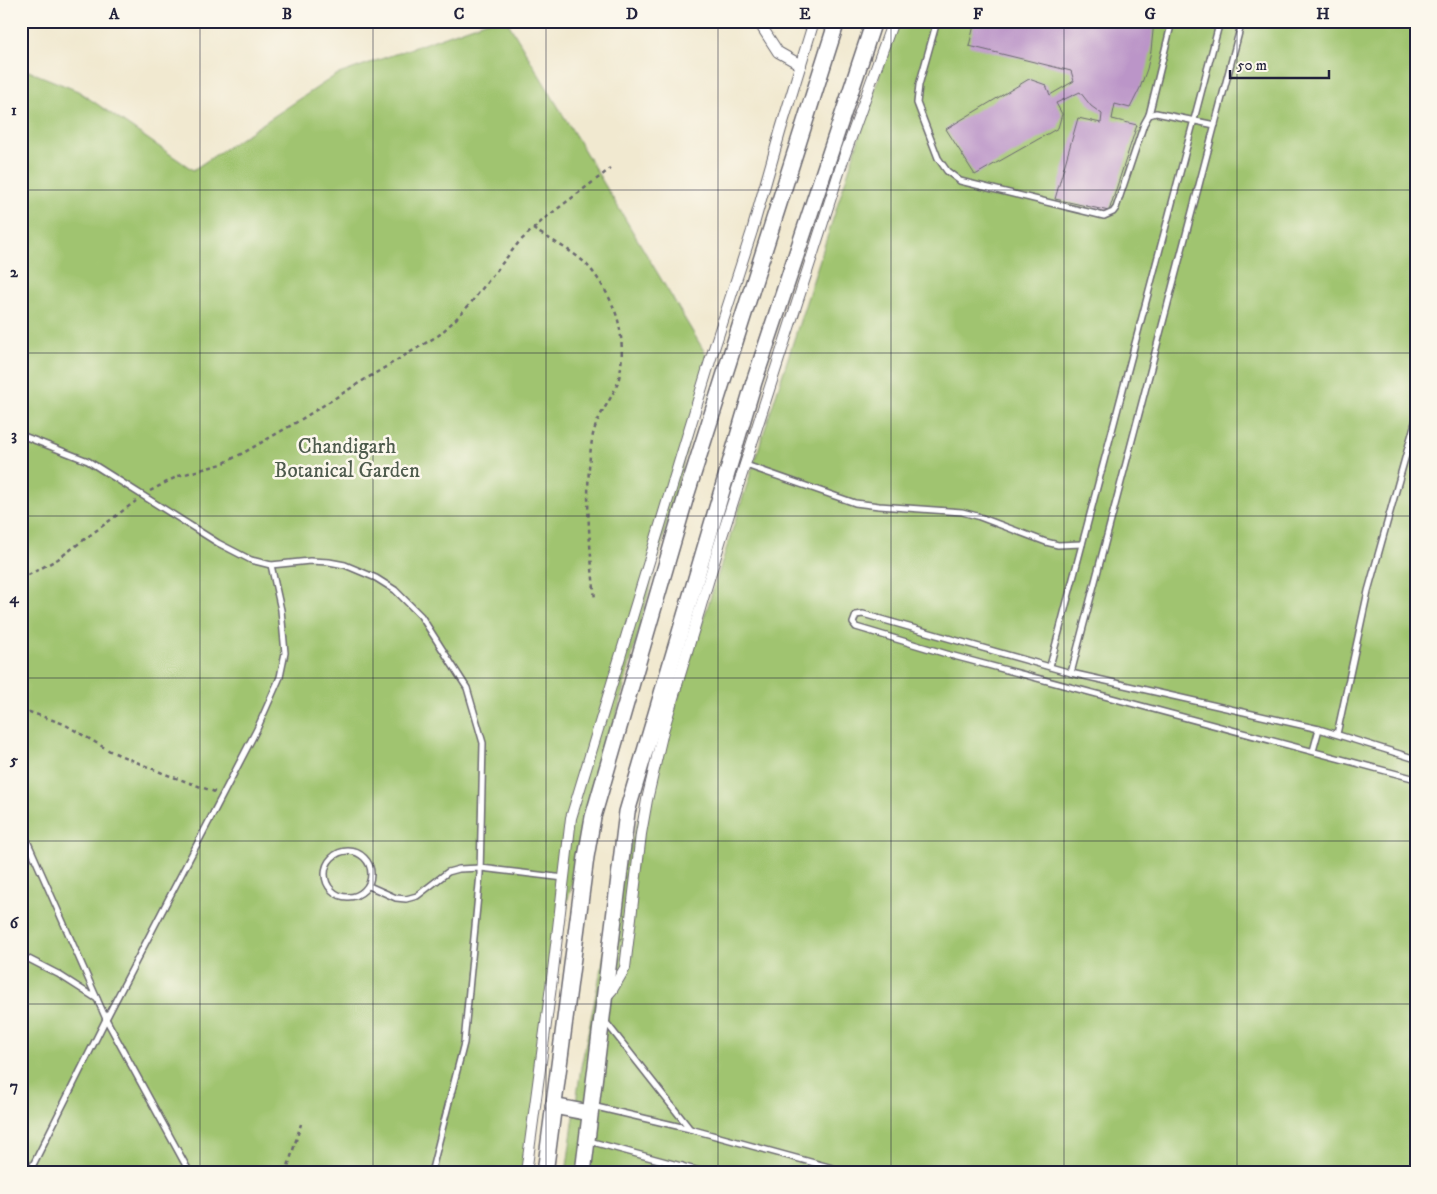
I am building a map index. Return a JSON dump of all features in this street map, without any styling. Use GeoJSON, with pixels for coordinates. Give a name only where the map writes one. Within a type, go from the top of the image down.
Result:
{"type":"FeatureCollection","features":[{"type":"Feature","properties":{"kind":"main road"},"geometry":{"type":"LineString","coordinates":[[545,1173],[586,857],[593,817],[687,494],[837,21]]}},
{"type":"Feature","properties":{"kind":"main road"},"geometry":{"type":"LineString","coordinates":[[583,1173],[627,812],[738,462],[754,382],[874,21]]}},
{"type":"Feature","properties":{"kind":"main road"},"geometry":{"type":"LineString","coordinates":[[553,1106],[591,1109]]}},
{"type":"Feature","properties":{"kind":"street"},"geometry":{"type":"LineString","coordinates":[[758,21],[778,52],[801,65]]}},
{"type":"Feature","properties":{"kind":"street"},"geometry":{"type":"LineString","coordinates":[[526,1173],[571,818],[710,361],[752,231],[814,21]]}},
{"type":"Feature","properties":{"kind":"street"},"geometry":{"type":"LineString","coordinates":[[738,462],[893,21]]}},
{"type":"Feature","properties":{"kind":"lane"},"geometry":{"type":"LineString","coordinates":[[937,21],[919,85],[918,103],[938,158],[947,171],[960,181],[1104,216],[1113,212],[1116,208],[1144,124],[1149,115],[1172,21]]}},
{"type":"Feature","properties":{"kind":"lane"},"geometry":{"type":"LineString","coordinates":[[1050,666],[1220,21]]}},
{"type":"Feature","properties":{"kind":"lane"},"geometry":{"type":"LineString","coordinates":[[1071,673],[1242,21]]}},
{"type":"Feature","properties":{"kind":"lane"},"geometry":{"type":"LineString","coordinates":[[1149,115],[1156,113],[1215,125]]}},
{"type":"Feature","properties":{"kind":"lane"},"geometry":{"type":"LineString","coordinates":[[1337,734],[1368,591],[1416,419]]}},
{"type":"Feature","properties":{"kind":"lane"},"geometry":{"type":"LineString","coordinates":[[21,435],[88,461],[218,542],[251,560],[271,565],[310,561],[329,562],[346,565],[376,578],[389,586],[421,616],[467,688],[483,743],[481,868],[464,1043],[431,1173]]}},
{"type":"Feature","properties":{"kind":"lane"},"geometry":{"type":"LineString","coordinates":[[738,462],[856,503],[962,512],[1046,542],[1058,545],[1082,544]]}},
{"type":"Feature","properties":{"kind":"lane"},"geometry":{"type":"LineString","coordinates":[[29,1173],[106,1019],[257,728],[280,677],[285,653],[281,610],[271,565]]}},
{"type":"Feature","properties":{"kind":"lane"},"geometry":{"type":"LineString","coordinates":[[1416,759],[1318,728],[1071,673],[862,614],[856,616],[853,620],[856,627],[950,655],[1416,779]]}},
{"type":"Feature","properties":{"kind":"lane"},"geometry":{"type":"LineString","coordinates":[[1313,751],[1318,728]]}},
{"type":"Feature","properties":{"kind":"lane"},"geometry":{"type":"LineString","coordinates":[[21,827],[106,1019],[190,1173]]}},
{"type":"Feature","properties":{"kind":"lane"},"geometry":{"type":"LineString","coordinates":[[346,850],[360,853],[366,858],[372,871],[369,886],[356,896],[340,896],[333,892],[325,878],[328,862],[339,852],[346,850]]}},
{"type":"Feature","properties":{"kind":"lane"},"geometry":{"type":"LineString","coordinates":[[369,886],[396,898],[406,899],[417,896],[448,872],[459,869],[481,868],[564,878]]}},
{"type":"Feature","properties":{"kind":"lane"},"geometry":{"type":"LineString","coordinates":[[21,955],[58,974],[97,999]]}},
{"type":"Feature","properties":{"kind":"lane"},"geometry":{"type":"LineString","coordinates":[[602,1017],[690,1129]]}},
{"type":"Feature","properties":{"kind":"lane"},"geometry":{"type":"LineString","coordinates":[[591,1109],[690,1129],[851,1173]]}},
{"type":"Feature","properties":{"kind":"lane"},"geometry":{"type":"LineString","coordinates":[[587,1141],[707,1173]]}},
{"type":"Feature","properties":{"kind":"lane"},"geometry":{"type":"LineString","coordinates":[[671,1173],[682,1166]]}},
{"type":"Feature","properties":{"kind":"path"},"geometry":{"type":"LineString","coordinates":[[21,579],[58,559],[144,496],[178,476],[222,464],[243,453],[439,335],[454,322],[519,242],[610,169]]}},
{"type":"Feature","properties":{"kind":"path"},"geometry":{"type":"LineString","coordinates":[[533,229],[584,262],[605,292],[615,310],[620,325],[621,364],[617,385],[598,419],[592,440],[588,499],[595,600]]}},
{"type":"Feature","properties":{"kind":"path"},"geometry":{"type":"LineString","coordinates":[[21,709],[64,724],[110,751],[222,795]]}},
{"type":"Feature","properties":{"kind":"path"},"geometry":{"type":"LineString","coordinates":[[286,1173],[301,1124]]}},
{"type":"Feature","properties":{"kind":"green space","name":"Chandigarh Botanical Garden"},"geometry":{"type":"Polygon","coordinates":[[[488,21],[507,21],[710,361],[557,940],[526,1173],[21,1173],[21,68],[78,91],[193,170],[336,75],[488,21]]]}},
{"type":"Feature","properties":{"kind":"green space"},"geometry":{"type":"Polygon","coordinates":[[[897,21],[1416,21],[1416,1173],[566,1173],[581,1067],[621,874],[897,21]]]}},
{"type":"Feature","properties":{"kind":"building"},"geometry":{"type":"Polygon","coordinates":[[[975,21],[1154,21],[1151,51],[1140,88],[1130,108],[1115,104],[1112,119],[1137,125],[1109,211],[1055,199],[1078,118],[1101,123],[1102,114],[1091,106],[1080,92],[1056,103],[1062,114],[1058,128],[975,175],[946,129],[1029,79],[1046,85],[1050,95],[1074,81],[1071,71],[969,46],[975,21]]]}}]}
